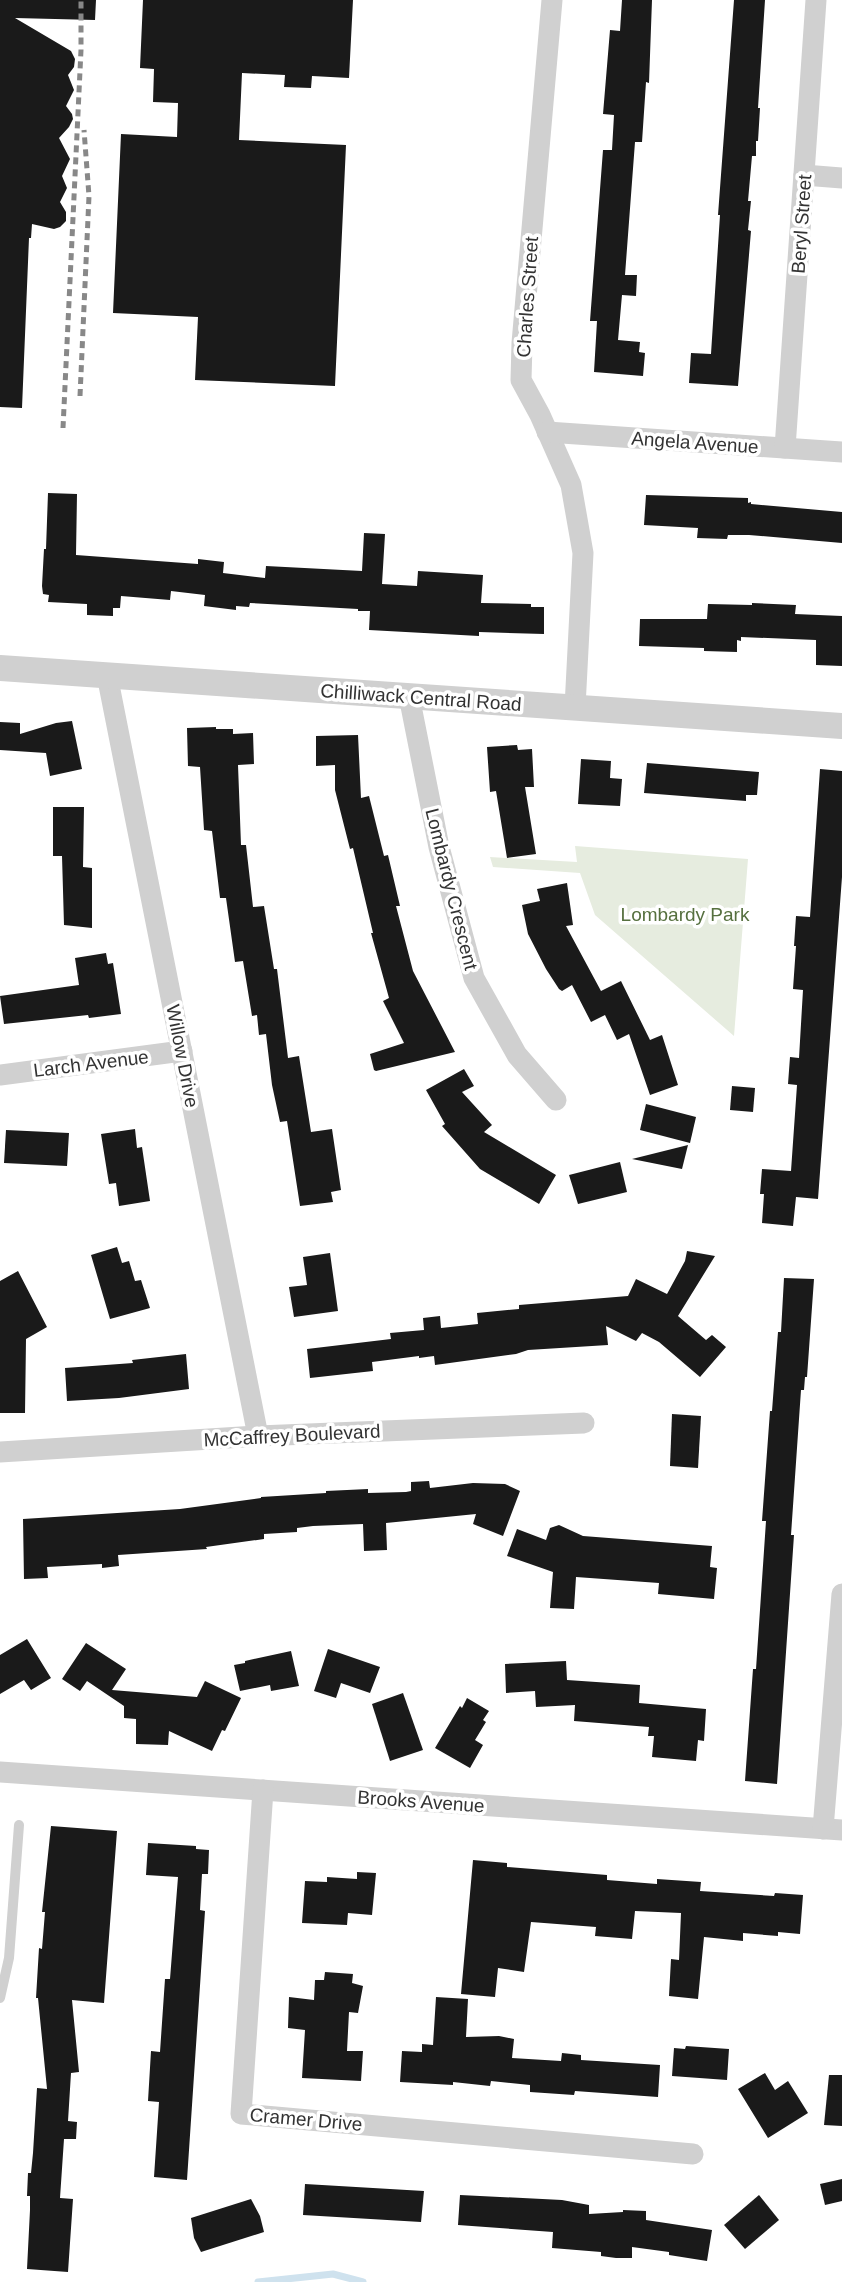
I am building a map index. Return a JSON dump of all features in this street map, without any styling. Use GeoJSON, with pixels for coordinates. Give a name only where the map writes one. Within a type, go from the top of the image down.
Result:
{"type":"FeatureCollection","features":[{"type":"Feature","properties":{"kind":"street","name":"Charles Street"},"geometry":{"type":"LineString","coordinates":[[552,0],[522,343],[522,380],[571,485],[583,553],[575,707]]}},
{"type":"Feature","properties":{"kind":"street","name":"Beryl Street"},"geometry":{"type":"LineString","coordinates":[[785,448],[816,0]]}},
{"type":"Feature","properties":{"kind":"street"},"geometry":{"type":"LineString","coordinates":[[804,175],[842,178]]}},
{"type":"Feature","properties":{"kind":"street","name":"Angela Avenue"},"geometry":{"type":"LineString","coordinates":[[547,432],[842,452]]}},
{"type":"Feature","properties":{"kind":"street","name":"Chilliwack Central Road"},"geometry":{"type":"LineString","coordinates":[[0,668],[842,726]]}},
{"type":"Feature","properties":{"kind":"street","name":"Willow Drive"},"geometry":{"type":"LineString","coordinates":[[107,675],[258,1436]]}},
{"type":"Feature","properties":{"kind":"street","name":"Lombardy Crescent"},"geometry":{"type":"LineString","coordinates":[[409,696],[439,847],[474,978],[517,1055],[556,1100]]}},
{"type":"Feature","properties":{"kind":"street","name":"Larch Avenue"},"geometry":{"type":"LineString","coordinates":[[0,1075],[182,1051]]}},
{"type":"Feature","properties":{"kind":"street","name":"McCaffrey Boulevard"},"geometry":{"type":"LineString","coordinates":[[0,1452],[258,1436],[584,1423]]}},
{"type":"Feature","properties":{"kind":"street"},"geometry":{"type":"LineString","coordinates":[[833,1829],[842,1594]]}},
{"type":"Feature","properties":{"kind":"street","name":"Brooks Avenue"},"geometry":{"type":"LineString","coordinates":[[0,1772],[833,1829]]}},
{"type":"Feature","properties":{"kind":"street","name":"Cramer Drive"},"geometry":{"type":"LineString","coordinates":[[263,1790],[241,2114],[693,2154]]}},
{"type":"Feature","properties":{"kind":"lane"},"geometry":{"type":"LineString","coordinates":[[0,1998],[9,1958],[19,1825]]}},
{"type":"Feature","properties":{"kind":"green space","name":"Lombardy Park"},"geometry":{"type":"Polygon","coordinates":[[[575,846],[748,859],[734,1036],[595,915],[580,873],[493,867],[490,857],[577,862],[575,846]]]}},
{"type":"Feature","properties":{"kind":"building"},"geometry":{"type":"Polygon","coordinates":[[[0,0],[96,0],[95,20],[15,18],[71,51],[75,59],[74,67],[68,75],[74,90],[66,106],[73,119],[59,138],[70,159],[62,176],[67,188],[60,202],[66,212],[66,221],[54,229],[32,224],[29,238],[22,408],[0,407],[0,0]]]}},
{"type":"Feature","properties":{"kind":"building"},"geometry":{"type":"Polygon","coordinates":[[[143,0],[353,0],[349,78],[312,76],[311,88],[284,87],[285,75],[242,73],[239,140],[346,145],[335,386],[195,380],[198,317],[113,313],[121,134],[177,137],[178,103],[153,102],[154,69],[140,68],[143,0]]]}},
{"type":"Feature","properties":{"kind":"building"},"geometry":{"type":"Polygon","coordinates":[[[622,0],[652,0],[649,83],[646,82],[642,142],[635,142],[625,275],[637,275],[636,296],[622,295],[618,340],[640,342],[639,352],[645,353],[643,376],[594,372],[597,321],[590,321],[603,150],[612,150],[614,115],[603,114],[610,30],[620,31],[622,0]]]}},
{"type":"Feature","properties":{"kind":"building"},"geometry":{"type":"Polygon","coordinates":[[[734,0],[765,0],[758,141],[756,156],[752,156],[748,201],[751,201],[748,230],[751,231],[738,386],[689,383],[691,353],[711,354],[734,0]]]}},
{"type":"Feature","properties":{"kind":"building"},"geometry":{"type":"Polygon","coordinates":[[[48,493],[77,494],[76,555],[198,564],[198,559],[224,562],[223,573],[265,578],[266,566],[362,571],[364,533],[385,534],[382,584],[417,586],[418,571],[483,575],[481,603],[531,604],[531,607],[544,607],[544,634],[479,632],[479,636],[369,630],[370,611],[250,603],[249,607],[236,606],[236,610],[204,606],[205,595],[171,591],[170,600],[121,596],[120,608],[113,608],[113,616],[87,615],[87,604],[48,602],[49,595],[43,594],[48,493]]]}},
{"type":"Feature","properties":{"kind":"building"},"geometry":{"type":"Polygon","coordinates":[[[646,495],[748,498],[748,503],[751,504],[842,512],[842,543],[749,535],[728,535],[727,539],[697,538],[698,528],[644,525],[646,495]]]}},
{"type":"Feature","properties":{"kind":"building"},"geometry":{"type":"Polygon","coordinates":[[[708,604],[796,605],[795,614],[842,616],[842,666],[816,665],[816,640],[741,637],[741,641],[737,640],[737,652],[639,646],[640,619],[707,619],[708,604]]]}},
{"type":"Feature","properties":{"kind":"building"},"geometry":{"type":"Polygon","coordinates":[[[72,721],[82,769],[50,776],[46,753],[0,750],[0,722],[20,723],[20,734],[72,721]]]}},
{"type":"Feature","properties":{"kind":"building"},"geometry":{"type":"Polygon","coordinates":[[[187,728],[233,729],[233,734],[253,733],[254,764],[238,765],[241,845],[246,845],[253,907],[264,906],[274,969],[277,969],[288,1058],[299,1056],[311,1132],[332,1129],[341,1190],[331,1192],[333,1202],[300,1206],[287,1121],[280,1122],[272,1085],[266,1034],[259,1035],[257,1015],[252,1016],[243,961],[235,962],[226,898],[220,898],[212,831],[204,830],[200,767],[188,766],[187,728]]]}},
{"type":"Feature","properties":{"kind":"building"},"geometry":{"type":"Polygon","coordinates":[[[358,735],[361,798],[369,796],[384,856],[388,855],[400,906],[396,906],[413,971],[455,1052],[376,1071],[370,1054],[404,1043],[383,1001],[389,998],[371,933],[353,848],[350,849],[335,790],[335,765],[316,766],[316,736],[358,735]]]}},
{"type":"Feature","properties":{"kind":"building"},"geometry":{"type":"Polygon","coordinates":[[[517,745],[518,750],[532,749],[534,787],[525,787],[536,854],[507,858],[496,791],[490,792],[487,747],[517,745]]]}},
{"type":"Feature","properties":{"kind":"building"},"geometry":{"type":"Polygon","coordinates":[[[581,759],[611,761],[610,778],[622,779],[620,806],[578,804],[581,759]]]}},
{"type":"Feature","properties":{"kind":"building"},"geometry":{"type":"Polygon","coordinates":[[[647,763],[759,772],[757,795],[746,795],[746,801],[644,793],[647,763]]]}},
{"type":"Feature","properties":{"kind":"building"},"geometry":{"type":"Polygon","coordinates":[[[820,769],[842,771],[842,877],[818,1199],[796,1197],[793,1226],[762,1223],[764,1194],[760,1194],[762,1169],[791,1171],[797,1085],[788,1084],[790,1057],[799,1058],[803,990],[793,989],[796,916],[810,917],[820,769]]]}},
{"type":"Feature","properties":{"kind":"building"},"geometry":{"type":"Polygon","coordinates":[[[53,807],[84,807],[83,867],[92,868],[92,928],[64,925],[62,856],[53,856],[53,807]]]}},
{"type":"Feature","properties":{"kind":"building"},"geometry":{"type":"Polygon","coordinates":[[[567,883],[573,925],[566,926],[601,991],[621,981],[650,1040],[662,1035],[678,1085],[650,1095],[629,1034],[617,1040],[605,1015],[591,1022],[572,985],[562,991],[546,969],[528,934],[522,905],[540,901],[537,889],[567,883]]]}},
{"type":"Feature","properties":{"kind":"building"},"geometry":{"type":"Polygon","coordinates":[[[106,953],[108,964],[113,963],[121,1014],[4,1024],[0,996],[79,985],[75,958],[106,953]]]}},
{"type":"Feature","properties":{"kind":"building"},"geometry":{"type":"Polygon","coordinates":[[[464,1069],[474,1086],[462,1092],[492,1125],[484,1132],[556,1175],[539,1204],[480,1169],[442,1126],[445,1124],[426,1090],[464,1069]]]}},
{"type":"Feature","properties":{"kind":"building"},"geometry":{"type":"Polygon","coordinates":[[[732,1086],[755,1088],[753,1112],[730,1110],[732,1086]]]}},
{"type":"Feature","properties":{"kind":"building"},"geometry":{"type":"Polygon","coordinates":[[[646,1104],[696,1117],[690,1143],[640,1130],[646,1104]]]}},
{"type":"Feature","properties":{"kind":"building"},"geometry":{"type":"Polygon","coordinates":[[[135,1129],[137,1148],[142,1147],[150,1201],[119,1206],[116,1183],[109,1184],[101,1134],[135,1129]]]}},
{"type":"Feature","properties":{"kind":"building"},"geometry":{"type":"Polygon","coordinates":[[[6,1130],[69,1133],[67,1166],[4,1163],[6,1130]]]}},
{"type":"Feature","properties":{"kind":"building"},"geometry":{"type":"Polygon","coordinates":[[[688,1145],[682,1169],[632,1159],[688,1145]]]}},
{"type":"Feature","properties":{"kind":"building"},"geometry":{"type":"Polygon","coordinates":[[[620,1162],[627,1192],[578,1204],[569,1175],[620,1162]]]}},
{"type":"Feature","properties":{"kind":"building"},"geometry":{"type":"Polygon","coordinates":[[[117,1247],[122,1263],[129,1261],[135,1281],[141,1280],[150,1308],[110,1319],[91,1255],[117,1247]]]}},
{"type":"Feature","properties":{"kind":"building"},"geometry":{"type":"Polygon","coordinates":[[[687,1251],[715,1256],[678,1316],[706,1340],[712,1335],[726,1347],[700,1377],[659,1342],[642,1333],[636,1341],[606,1326],[608,1345],[528,1350],[435,1365],[434,1356],[419,1356],[372,1362],[373,1371],[310,1378],[307,1349],[391,1339],[390,1333],[424,1330],[423,1318],[440,1316],[441,1328],[478,1324],[477,1313],[519,1309],[519,1305],[628,1296],[636,1279],[667,1294],[685,1261],[687,1251]]]}},
{"type":"Feature","properties":{"kind":"building"},"geometry":{"type":"Polygon","coordinates":[[[330,1253],[338,1311],[294,1317],[289,1287],[307,1285],[303,1257],[330,1253]]]}},
{"type":"Feature","properties":{"kind":"building"},"geometry":{"type":"Polygon","coordinates":[[[18,1271],[47,1327],[26,1339],[25,1413],[0,1413],[0,1281],[18,1271]]]}},
{"type":"Feature","properties":{"kind":"building"},"geometry":{"type":"Polygon","coordinates":[[[784,1278],[814,1279],[807,1377],[804,1390],[801,1390],[777,1784],[745,1781],[766,1521],[762,1521],[770,1411],[778,1332],[781,1332],[784,1278]]]}},
{"type":"Feature","properties":{"kind":"building"},"geometry":{"type":"Polygon","coordinates":[[[186,1354],[189,1389],[119,1398],[67,1401],[65,1368],[133,1363],[132,1360],[186,1354]]]}},
{"type":"Feature","properties":{"kind":"building"},"geometry":{"type":"Polygon","coordinates":[[[672,1414],[701,1416],[698,1468],[670,1466],[672,1414]]]}},
{"type":"Feature","properties":{"kind":"building"},"geometry":{"type":"Polygon","coordinates":[[[429,1481],[430,1488],[473,1483],[505,1484],[520,1491],[503,1536],[473,1524],[476,1514],[386,1523],[387,1550],[364,1551],[363,1524],[313,1526],[297,1528],[297,1532],[264,1534],[264,1539],[206,1547],[207,1549],[118,1555],[119,1566],[102,1568],[102,1564],[47,1567],[48,1578],[24,1579],[23,1519],[180,1509],[326,1491],[368,1489],[368,1493],[406,1492],[411,1491],[411,1482],[429,1481]]]}},
{"type":"Feature","properties":{"kind":"building"},"geometry":{"type":"Polygon","coordinates":[[[559,1525],[583,1536],[712,1546],[710,1567],[717,1568],[714,1599],[658,1594],[659,1583],[576,1577],[574,1609],[550,1608],[553,1572],[507,1556],[517,1529],[546,1540],[550,1528],[559,1525]]]}},
{"type":"Feature","properties":{"kind":"building"},"geometry":{"type":"Polygon","coordinates":[[[27,1639],[51,1678],[31,1690],[24,1680],[0,1694],[0,1655],[27,1639]]]}},
{"type":"Feature","properties":{"kind":"building"},"geometry":{"type":"Polygon","coordinates":[[[86,1643],[126,1669],[112,1690],[197,1697],[205,1681],[241,1698],[212,1751],[169,1731],[168,1745],[136,1744],[136,1719],[124,1718],[124,1706],[87,1681],[80,1691],[62,1679],[86,1643]]]}},
{"type":"Feature","properties":{"kind":"building"},"geometry":{"type":"Polygon","coordinates":[[[328,1649],[380,1667],[370,1693],[341,1683],[336,1698],[314,1691],[328,1649]]]}},
{"type":"Feature","properties":{"kind":"building"},"geometry":{"type":"Polygon","coordinates":[[[291,1651],[299,1686],[271,1691],[270,1685],[240,1691],[234,1665],[291,1651]]]}},
{"type":"Feature","properties":{"kind":"building"},"geometry":{"type":"Polygon","coordinates":[[[566,1661],[567,1680],[640,1685],[639,1703],[706,1709],[704,1741],[698,1740],[696,1761],[652,1757],[654,1736],[648,1736],[649,1727],[574,1721],[575,1705],[536,1707],[535,1691],[506,1693],[505,1664],[566,1661]]]}},
{"type":"Feature","properties":{"kind":"building"},"geometry":{"type":"Polygon","coordinates":[[[403,1693],[423,1750],[390,1761],[372,1704],[403,1693]]]}},
{"type":"Feature","properties":{"kind":"building"},"geometry":{"type":"Polygon","coordinates":[[[467,1698],[489,1711],[475,1740],[483,1745],[470,1768],[435,1748],[467,1698]]]}},
{"type":"Feature","properties":{"kind":"building"},"geometry":{"type":"Polygon","coordinates":[[[51,1826],[117,1831],[104,2003],[72,2000],[79,2072],[71,2073],[68,2121],[77,2122],[76,2139],[64,2139],[60,2198],[73,2199],[68,2272],[27,2269],[30,2210],[30,2196],[27,2196],[28,2173],[31,2173],[37,2088],[47,2089],[36,1998],[51,1826]]]}},
{"type":"Feature","properties":{"kind":"building"},"geometry":{"type":"Polygon","coordinates":[[[148,1843],[196,1846],[196,1849],[209,1850],[208,1874],[202,1874],[200,1910],[205,1911],[187,2180],[154,2177],[159,2102],[148,2101],[151,2051],[160,2052],[165,1979],[170,1979],[178,1877],[146,1875],[148,1843]]]}},
{"type":"Feature","properties":{"kind":"building"},"geometry":{"type":"Polygon","coordinates":[[[473,1860],[507,1863],[507,1867],[607,1875],[607,1880],[657,1884],[657,1879],[701,1882],[700,1891],[774,1896],[775,1893],[803,1895],[800,1934],[778,1932],[778,1936],[743,1933],[743,1941],[704,1937],[698,1999],[669,1996],[671,1959],[679,1960],[681,1913],[635,1911],[632,1939],[595,1936],[596,1927],[531,1922],[524,1972],[498,1968],[495,1997],[461,1994],[473,1860]]]}},
{"type":"Feature","properties":{"kind":"building"},"geometry":{"type":"Polygon","coordinates":[[[357,1872],[376,1873],[372,1915],[348,1913],[347,1925],[302,1923],[305,1881],[327,1882],[327,1877],[357,1879],[357,1872]]]}},
{"type":"Feature","properties":{"kind":"building"},"geometry":{"type":"Polygon","coordinates":[[[325,1972],[353,1974],[352,1983],[363,1986],[358,2013],[349,2012],[347,2051],[363,2051],[361,2081],[302,2078],[305,2030],[288,2028],[289,1997],[314,2000],[315,1980],[324,1980],[325,1972]]]}},
{"type":"Feature","properties":{"kind":"building"},"geometry":{"type":"Polygon","coordinates":[[[436,1997],[468,1999],[466,2037],[499,2036],[514,2039],[512,2058],[561,2061],[562,2053],[581,2055],[581,2060],[660,2065],[658,2097],[575,2091],[574,2095],[530,2092],[530,2085],[491,2081],[490,2086],[453,2082],[453,2085],[400,2082],[402,2051],[422,2052],[422,2044],[433,2045],[436,1997]]]}},
{"type":"Feature","properties":{"kind":"building"},"geometry":{"type":"Polygon","coordinates":[[[686,2046],[729,2049],[727,2080],[672,2076],[674,2048],[685,2049],[686,2046]]]}},
{"type":"Feature","properties":{"kind":"building"},"geometry":{"type":"Polygon","coordinates":[[[765,2073],[775,2090],[788,2081],[808,2113],[768,2138],[738,2089],[765,2073]]]}},
{"type":"Feature","properties":{"kind":"building"},"geometry":{"type":"Polygon","coordinates":[[[829,2075],[842,2075],[842,2126],[824,2125],[829,2075]]]}},
{"type":"Feature","properties":{"kind":"building"},"geometry":{"type":"Polygon","coordinates":[[[842,2179],[842,2201],[825,2205],[820,2184],[842,2179]]]}},
{"type":"Feature","properties":{"kind":"building"},"geometry":{"type":"Polygon","coordinates":[[[305,2184],[424,2191],[421,2222],[303,2215],[305,2184]]]}},
{"type":"Feature","properties":{"kind":"building"},"geometry":{"type":"Polygon","coordinates":[[[460,2195],[562,2200],[589,2205],[589,2214],[623,2210],[646,2211],[646,2220],[712,2230],[707,2261],[632,2247],[632,2258],[601,2256],[601,2252],[552,2248],[553,2232],[458,2225],[460,2195]]]}},
{"type":"Feature","properties":{"kind":"building"},"geometry":{"type":"Polygon","coordinates":[[[759,2195],[779,2220],[745,2249],[724,2225],[759,2195]]]}},
{"type":"Feature","properties":{"kind":"building"},"geometry":{"type":"Polygon","coordinates":[[[251,2199],[260,2216],[264,2232],[201,2252],[194,2238],[191,2218],[251,2199]]]}},
{"type":"Feature","properties":{"kind":"waterway"},"geometry":{"type":"LineString","coordinates":[[258,2282],[333,2274],[363,2282]]}},
{"type":"Feature","properties":{"kind":"railway"},"geometry":{"type":"LineString","coordinates":[[63,428],[81,50],[81,0]]}},
{"type":"Feature","properties":{"kind":"railway"},"geometry":{"type":"LineString","coordinates":[[80,396],[89,196],[84,130]]}}]}
